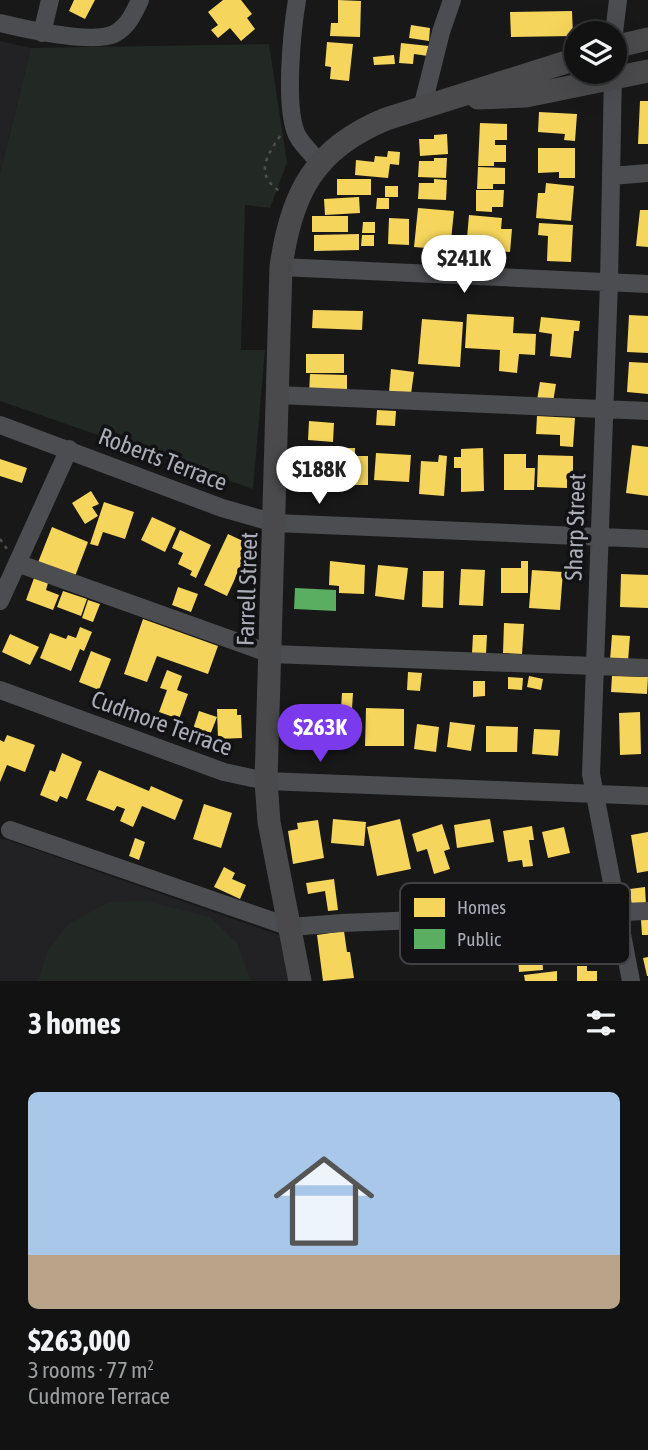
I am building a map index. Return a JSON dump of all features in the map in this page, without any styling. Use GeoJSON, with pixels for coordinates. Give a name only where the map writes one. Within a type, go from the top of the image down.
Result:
{"type":"FeatureCollection","features":[{"type":"Feature","properties":{"kind":"main road"},"geometry":{"type":"LineString","coordinates":[[627,44],[648,39]]}},
{"type":"Feature","properties":{"kind":"main road"},"geometry":{"type":"LineString","coordinates":[[451,99],[564,63]]}},
{"type":"Feature","properties":{"kind":"main road"},"geometry":{"type":"LineString","coordinates":[[627,73],[648,71]]}},
{"type":"Feature","properties":{"kind":"main road"},"geometry":{"type":"LineString","coordinates":[[451,99],[526,96],[576,84]]}},
{"type":"Feature","properties":{"kind":"main road","name":"Farrell Street"},"geometry":{"type":"LineString","coordinates":[[300,981],[270,822],[266,781],[281,267],[286,234],[305,182],[359,130],[451,99]]}},
{"type":"Feature","properties":{"kind":"street"},"geometry":{"type":"LineString","coordinates":[[42,33],[50,0]]}},
{"type":"Feature","properties":{"kind":"street"},"geometry":{"type":"LineString","coordinates":[[0,23],[42,33],[104,37],[114,33],[131,19],[140,0]]}},
{"type":"Feature","properties":{"kind":"street"},"geometry":{"type":"LineString","coordinates":[[297,0],[291,120],[298,138],[321,164]]}},
{"type":"Feature","properties":{"kind":"street"},"geometry":{"type":"LineString","coordinates":[[422,108],[452,0]]}},
{"type":"Feature","properties":{"kind":"street"},"geometry":{"type":"LineString","coordinates":[[615,21],[618,0]]}},
{"type":"Feature","properties":{"kind":"street","name":"Sharp Street"},"geometry":{"type":"LineString","coordinates":[[612,883],[591,774],[609,283],[613,84]]}},
{"type":"Feature","properties":{"kind":"street"},"geometry":{"type":"LineString","coordinates":[[611,176],[648,173]]}},
{"type":"Feature","properties":{"kind":"street"},"geometry":{"type":"LineString","coordinates":[[281,267],[648,284]]}},
{"type":"Feature","properties":{"kind":"street"},"geometry":{"type":"LineString","coordinates":[[277,395],[648,411]]}},
{"type":"Feature","properties":{"kind":"street","name":"Roberts Terrace"},"geometry":{"type":"LineString","coordinates":[[0,425],[222,508],[275,523],[648,539]]}},
{"type":"Feature","properties":{"kind":"street"},"geometry":{"type":"LineString","coordinates":[[0,601],[69,449]]}},
{"type":"Feature","properties":{"kind":"street"},"geometry":{"type":"LineString","coordinates":[[17,563],[271,654],[648,668]]}},
{"type":"Feature","properties":{"kind":"street","name":"Cudmore Terrace"},"geometry":{"type":"LineString","coordinates":[[0,690],[224,772],[266,781],[648,796]]}},
{"type":"Feature","properties":{"kind":"street"},"geometry":{"type":"LineString","coordinates":[[10,830],[290,927],[400,921]]}},
{"type":"Feature","properties":{"kind":"street"},"geometry":{"type":"LineString","coordinates":[[630,912],[648,911]]}},
{"type":"Feature","properties":{"kind":"path"},"geometry":{"type":"LineString","coordinates":[[291,120],[270,152],[264,169],[268,182],[296,201]]}},
{"type":"Feature","properties":{"kind":"shaded area"},"geometry":{"type":"Polygon","coordinates":[[[0,41],[31,48],[0,173],[0,41]]]}},
{"type":"Feature","properties":{"kind":"shaded area"},"geometry":{"type":"Polygon","coordinates":[[[269,44],[287,163],[270,208],[245,205],[241,350],[265,350],[253,489],[0,401],[0,173],[31,48],[269,44]]]}},
{"type":"Feature","properties":{"kind":"shaded area"},"geometry":{"type":"Polygon","coordinates":[[[0,839],[279,935],[289,981],[0,981],[0,839]]]}},
{"type":"Feature","properties":{"kind":"shaded area"},"geometry":{"type":"Polygon","coordinates":[[[146,901],[210,917],[237,943],[251,981],[38,981],[47,952],[67,925],[109,902],[146,901]]]}},
{"type":"Feature","properties":{"kind":"building: Homes"},"geometry":{"type":"Polygon","coordinates":[[[74,0],[95,0],[85,19],[69,11],[74,0]]]}},
{"type":"Feature","properties":{"kind":"building: Homes"},"geometry":{"type":"Polygon","coordinates":[[[223,0],[241,0],[252,14],[247,18],[255,29],[241,41],[230,28],[218,38],[211,30],[218,25],[208,12],[223,0]]]}},
{"type":"Feature","properties":{"kind":"building: Homes"},"geometry":{"type":"Polygon","coordinates":[[[338,0],[361,1],[360,37],[330,36],[331,23],[338,23],[338,0]]]}},
{"type":"Feature","properties":{"kind":"building: Homes"},"geometry":{"type":"Polygon","coordinates":[[[572,11],[572,21],[564,21],[564,36],[511,37],[510,12],[572,11]]]}},
{"type":"Feature","properties":{"kind":"building: Homes"},"geometry":{"type":"Polygon","coordinates":[[[411,25],[430,28],[429,41],[409,38],[411,25]]]}},
{"type":"Feature","properties":{"kind":"building: Homes"},"geometry":{"type":"Polygon","coordinates":[[[327,42],[353,44],[349,81],[330,79],[331,67],[325,66],[327,42]]]}},
{"type":"Feature","properties":{"kind":"building: Homes"},"geometry":{"type":"Polygon","coordinates":[[[401,43],[429,46],[428,56],[414,54],[413,64],[399,63],[401,43]]]}},
{"type":"Feature","properties":{"kind":"building: Homes"},"geometry":{"type":"Polygon","coordinates":[[[394,55],[395,64],[374,65],[373,57],[394,55]]]}},
{"type":"Feature","properties":{"kind":"building: Homes"},"geometry":{"type":"Polygon","coordinates":[[[640,101],[648,101],[648,144],[638,144],[640,101]]]}},
{"type":"Feature","properties":{"kind":"building: Homes"},"geometry":{"type":"Polygon","coordinates":[[[539,112],[577,114],[575,141],[564,140],[565,134],[538,132],[539,112]]]}},
{"type":"Feature","properties":{"kind":"building: Homes"},"geometry":{"type":"Polygon","coordinates":[[[480,123],[507,124],[507,140],[495,140],[495,145],[506,145],[506,162],[494,162],[494,166],[478,166],[480,123]]]}},
{"type":"Feature","properties":{"kind":"building: Homes"},"geometry":{"type":"Polygon","coordinates":[[[447,134],[448,154],[420,156],[419,139],[434,139],[434,135],[447,134]]]}},
{"type":"Feature","properties":{"kind":"building: Homes"},"geometry":{"type":"Polygon","coordinates":[[[538,148],[575,148],[575,178],[559,178],[559,172],[538,173],[538,148]]]}},
{"type":"Feature","properties":{"kind":"building: Homes"},"geometry":{"type":"Polygon","coordinates":[[[388,151],[400,152],[399,165],[390,164],[388,178],[355,175],[356,160],[374,162],[375,156],[387,157],[388,151]]]}},
{"type":"Feature","properties":{"kind":"building: Homes"},"geometry":{"type":"Polygon","coordinates":[[[434,158],[447,158],[446,178],[418,177],[419,161],[434,161],[434,158]]]}},
{"type":"Feature","properties":{"kind":"building: Homes"},"geometry":{"type":"Polygon","coordinates":[[[478,167],[505,168],[505,184],[493,184],[493,189],[477,189],[478,167]]]}},
{"type":"Feature","properties":{"kind":"building: Homes"},"geometry":{"type":"Polygon","coordinates":[[[337,179],[371,179],[371,195],[337,195],[337,179]]]}},
{"type":"Feature","properties":{"kind":"building: Homes"},"geometry":{"type":"Polygon","coordinates":[[[434,179],[447,180],[446,200],[418,199],[419,183],[434,183],[434,179]]]}},
{"type":"Feature","properties":{"kind":"building: Homes"},"geometry":{"type":"Polygon","coordinates":[[[546,183],[574,186],[571,221],[536,218],[538,193],[545,193],[546,183]]]}},
{"type":"Feature","properties":{"kind":"building: Homes"},"geometry":{"type":"Polygon","coordinates":[[[385,186],[398,186],[398,197],[385,197],[385,186]]]}},
{"type":"Feature","properties":{"kind":"building: Homes"},"geometry":{"type":"Polygon","coordinates":[[[476,190],[504,190],[503,207],[492,207],[492,212],[476,211],[476,190]]]}},
{"type":"Feature","properties":{"kind":"building: Homes"},"geometry":{"type":"Polygon","coordinates":[[[359,197],[360,213],[325,215],[324,199],[359,197]]]}},
{"type":"Feature","properties":{"kind":"building: Homes"},"geometry":{"type":"Polygon","coordinates":[[[377,198],[389,198],[389,209],[376,209],[377,198]]]}},
{"type":"Feature","properties":{"kind":"building: Homes"},"geometry":{"type":"Polygon","coordinates":[[[418,208],[454,211],[450,250],[414,247],[418,208]]]}},
{"type":"Feature","properties":{"kind":"building: Homes"},"geometry":{"type":"Polygon","coordinates":[[[640,210],[648,210],[648,247],[636,246],[640,210]]]}},
{"type":"Feature","properties":{"kind":"building: Homes"},"geometry":{"type":"Polygon","coordinates":[[[469,215],[502,218],[501,229],[512,229],[510,252],[466,249],[469,215]]]}},
{"type":"Feature","properties":{"kind":"building: Homes"},"geometry":{"type":"Polygon","coordinates":[[[312,216],[348,216],[348,232],[312,232],[312,216]]]}},
{"type":"Feature","properties":{"kind":"building: Homes"},"geometry":{"type":"Polygon","coordinates":[[[389,218],[409,219],[409,245],[388,244],[389,218]]]}},
{"type":"Feature","properties":{"kind":"building: Homes"},"geometry":{"type":"Polygon","coordinates":[[[363,222],[375,222],[375,233],[362,233],[363,222]]]}},
{"type":"Feature","properties":{"kind":"building: Homes"},"geometry":{"type":"Polygon","coordinates":[[[539,223],[573,225],[571,262],[547,261],[548,236],[538,235],[539,223]]]}},
{"type":"Feature","properties":{"kind":"building: Homes"},"geometry":{"type":"Polygon","coordinates":[[[359,234],[359,250],[314,251],[314,235],[359,234]]]}},
{"type":"Feature","properties":{"kind":"building: Homes"},"geometry":{"type":"Polygon","coordinates":[[[362,235],[374,235],[374,246],[361,246],[362,235]]]}},
{"type":"Feature","properties":{"kind":"building: Homes"},"geometry":{"type":"Polygon","coordinates":[[[313,310],[363,311],[362,330],[312,328],[313,310]]]}},
{"type":"Feature","properties":{"kind":"building: Homes"},"geometry":{"type":"Polygon","coordinates":[[[467,314],[514,317],[513,333],[536,334],[535,355],[519,354],[517,373],[499,371],[500,350],[465,348],[467,314]]]}},
{"type":"Feature","properties":{"kind":"building: Homes"},"geometry":{"type":"Polygon","coordinates":[[[629,315],[648,316],[648,353],[627,352],[629,315]]]}},
{"type":"Feature","properties":{"kind":"building: Homes"},"geometry":{"type":"Polygon","coordinates":[[[541,317],[580,321],[579,331],[574,331],[571,358],[550,356],[552,334],[539,332],[541,317]]]}},
{"type":"Feature","properties":{"kind":"building: Homes"},"geometry":{"type":"Polygon","coordinates":[[[422,319],[463,322],[460,367],[418,364],[422,319]]]}},
{"type":"Feature","properties":{"kind":"building: Homes"},"geometry":{"type":"Polygon","coordinates":[[[306,354],[344,354],[344,373],[306,373],[306,354]]]}},
{"type":"Feature","properties":{"kind":"building: Homes"},"geometry":{"type":"Polygon","coordinates":[[[629,362],[648,363],[648,394],[627,392],[629,362]]]}},
{"type":"Feature","properties":{"kind":"building: Homes"},"geometry":{"type":"Polygon","coordinates":[[[391,369],[414,372],[411,394],[389,392],[391,369]]]}},
{"type":"Feature","properties":{"kind":"building: Homes"},"geometry":{"type":"Polygon","coordinates":[[[310,374],[347,375],[347,394],[309,394],[310,374]]]}},
{"type":"Feature","properties":{"kind":"building: Homes"},"geometry":{"type":"Polygon","coordinates":[[[540,382],[556,384],[553,402],[537,400],[540,382]]]}},
{"type":"Feature","properties":{"kind":"building: Homes"},"geometry":{"type":"Polygon","coordinates":[[[377,410],[396,411],[395,426],[376,425],[377,410]]]}},
{"type":"Feature","properties":{"kind":"building: Homes"},"geometry":{"type":"Polygon","coordinates":[[[537,416],[575,418],[573,447],[560,446],[560,435],[536,434],[537,416]]]}},
{"type":"Feature","properties":{"kind":"building: Homes"},"geometry":{"type":"Polygon","coordinates":[[[309,421],[334,423],[333,442],[308,440],[309,421]]]}},
{"type":"Feature","properties":{"kind":"building: Homes"},"geometry":{"type":"Polygon","coordinates":[[[632,445],[648,447],[648,496],[626,493],[632,445]]]}},
{"type":"Feature","properties":{"kind":"building: Homes"},"geometry":{"type":"Polygon","coordinates":[[[339,448],[355,448],[355,456],[368,456],[368,485],[353,485],[353,472],[339,472],[339,448]]]}},
{"type":"Feature","properties":{"kind":"building: Homes"},"geometry":{"type":"Polygon","coordinates":[[[483,448],[484,491],[461,492],[461,468],[454,468],[454,457],[461,457],[461,449],[483,448]]]}},
{"type":"Feature","properties":{"kind":"building: Homes"},"geometry":{"type":"Polygon","coordinates":[[[298,451],[332,453],[330,491],[296,489],[298,451]]]}},
{"type":"Feature","properties":{"kind":"building: Homes"},"geometry":{"type":"Polygon","coordinates":[[[376,453],[411,455],[409,482],[374,480],[376,453]]]}},
{"type":"Feature","properties":{"kind":"building: Homes"},"geometry":{"type":"Polygon","coordinates":[[[504,454],[526,454],[526,468],[535,468],[534,490],[504,490],[504,454]]]}},
{"type":"Feature","properties":{"kind":"building: Homes"},"geometry":{"type":"Polygon","coordinates":[[[439,455],[447,456],[444,496],[419,494],[421,461],[438,462],[439,455]]]}},
{"type":"Feature","properties":{"kind":"building: Homes"},"geometry":{"type":"Polygon","coordinates":[[[538,455],[573,456],[573,474],[567,474],[567,488],[537,487],[538,455]]]}},
{"type":"Feature","properties":{"kind":"building: Homes"},"geometry":{"type":"Polygon","coordinates":[[[0,459],[27,468],[22,483],[0,476],[0,459]]]}},
{"type":"Feature","properties":{"kind":"building: Homes"},"geometry":{"type":"Polygon","coordinates":[[[91,491],[99,504],[92,507],[98,516],[85,524],[72,503],[91,491]]]}},
{"type":"Feature","properties":{"kind":"building: Homes"},"geometry":{"type":"Polygon","coordinates":[[[104,502],[134,512],[125,539],[103,532],[98,546],[90,544],[104,502]]]}},
{"type":"Feature","properties":{"kind":"building: Homes"},"geometry":{"type":"Polygon","coordinates":[[[152,517],[176,528],[165,552],[141,540],[152,517]]]}},
{"type":"Feature","properties":{"kind":"building: Homes"},"geometry":{"type":"Polygon","coordinates":[[[52,527],[88,542],[74,579],[37,565],[52,527]]]}},
{"type":"Feature","properties":{"kind":"building: Homes"},"geometry":{"type":"Polygon","coordinates":[[[180,530],[211,545],[196,578],[190,575],[192,571],[178,564],[183,553],[172,548],[180,530]]]}},
{"type":"Feature","properties":{"kind":"building: Homes"},"geometry":{"type":"Polygon","coordinates":[[[228,534],[245,542],[240,552],[246,555],[227,596],[204,585],[228,534]]]}},
{"type":"Feature","properties":{"kind":"building: Homes"},"geometry":{"type":"Polygon","coordinates":[[[330,561],[365,565],[364,594],[339,593],[339,586],[329,585],[330,561]]]}},
{"type":"Feature","properties":{"kind":"building: Homes"},"geometry":{"type":"Polygon","coordinates":[[[521,561],[528,561],[528,593],[501,593],[501,568],[521,568],[521,561]]]}},
{"type":"Feature","properties":{"kind":"building: Homes"},"geometry":{"type":"Polygon","coordinates":[[[378,565],[408,568],[404,600],[375,596],[378,565]]]}},
{"type":"Feature","properties":{"kind":"building: Homes"},"geometry":{"type":"Polygon","coordinates":[[[461,569],[485,570],[483,606],[459,605],[461,569]]]}},
{"type":"Feature","properties":{"kind":"building: Homes"},"geometry":{"type":"Polygon","coordinates":[[[532,570],[563,572],[560,610],[529,608],[532,570]]]}},
{"type":"Feature","properties":{"kind":"building: Homes"},"geometry":{"type":"Polygon","coordinates":[[[423,571],[444,571],[443,608],[422,607],[423,571]]]}},
{"type":"Feature","properties":{"kind":"building: Homes"},"geometry":{"type":"Polygon","coordinates":[[[621,574],[648,575],[648,608],[620,607],[621,574]]]}},
{"type":"Feature","properties":{"kind":"building: Homes"},"geometry":{"type":"Polygon","coordinates":[[[34,578],[48,583],[46,590],[59,595],[53,610],[26,600],[34,578]]]}},
{"type":"Feature","properties":{"kind":"building: Homes"},"geometry":{"type":"Polygon","coordinates":[[[178,587],[198,594],[191,612],[172,605],[178,587]]]}},
{"type":"Feature","properties":{"kind":"building: Homes"},"geometry":{"type":"Polygon","coordinates":[[[63,591],[87,599],[81,616],[57,607],[63,591]]]}},
{"type":"Feature","properties":{"kind":"building: Homes"},"geometry":{"type":"Polygon","coordinates":[[[88,600],[100,604],[93,622],[82,618],[88,600]]]}},
{"type":"Feature","properties":{"kind":"building: Homes"},"geometry":{"type":"Polygon","coordinates":[[[143,619],[218,646],[208,674],[157,656],[147,682],[124,674],[143,619]]]}},
{"type":"Feature","properties":{"kind":"building: Homes"},"geometry":{"type":"Polygon","coordinates":[[[504,623],[524,624],[522,654],[503,653],[504,623]]]}},
{"type":"Feature","properties":{"kind":"building: Homes"},"geometry":{"type":"Polygon","coordinates":[[[80,627],[92,632],[84,651],[80,649],[71,671],[40,658],[50,633],[66,639],[68,635],[76,638],[80,627]]]}},
{"type":"Feature","properties":{"kind":"building: Homes"},"geometry":{"type":"Polygon","coordinates":[[[10,634],[39,647],[30,665],[2,652],[10,634]]]}},
{"type":"Feature","properties":{"kind":"building: Homes"},"geometry":{"type":"Polygon","coordinates":[[[473,635],[487,635],[486,654],[472,653],[473,635]]]}},
{"type":"Feature","properties":{"kind":"building: Homes"},"geometry":{"type":"Polygon","coordinates":[[[612,635],[630,636],[628,661],[610,660],[612,635]]]}},
{"type":"Feature","properties":{"kind":"building: Homes"},"geometry":{"type":"Polygon","coordinates":[[[91,651],[111,659],[99,690],[79,682],[91,651]]]}},
{"type":"Feature","properties":{"kind":"building: Homes"},"geometry":{"type":"Polygon","coordinates":[[[167,670],[182,676],[177,690],[188,694],[179,719],[159,712],[167,690],[160,688],[167,670]]]}},
{"type":"Feature","properties":{"kind":"building: Homes"},"geometry":{"type":"Polygon","coordinates":[[[408,672],[422,673],[420,691],[407,690],[408,672]]]}},
{"type":"Feature","properties":{"kind":"building: Homes"},"geometry":{"type":"Polygon","coordinates":[[[529,676],[543,679],[541,690],[527,687],[529,676]]]}},
{"type":"Feature","properties":{"kind":"building: Homes"},"geometry":{"type":"Polygon","coordinates":[[[612,676],[648,677],[647,694],[611,692],[612,676]]]}},
{"type":"Feature","properties":{"kind":"building: Homes"},"geometry":{"type":"Polygon","coordinates":[[[508,677],[523,678],[522,690],[508,689],[508,677]]]}},
{"type":"Feature","properties":{"kind":"building: Homes"},"geometry":{"type":"Polygon","coordinates":[[[473,681],[485,681],[485,696],[473,697],[473,681]]]}},
{"type":"Feature","properties":{"kind":"building: Homes"},"geometry":{"type":"Polygon","coordinates":[[[342,693],[353,693],[352,709],[341,708],[342,693]]]}},
{"type":"Feature","properties":{"kind":"building: Homes"},"geometry":{"type":"Polygon","coordinates":[[[366,708],[404,709],[404,746],[365,746],[366,708]]]}},
{"type":"Feature","properties":{"kind":"building: Homes"},"geometry":{"type":"Polygon","coordinates":[[[217,709],[237,709],[237,715],[241,715],[242,738],[218,739],[217,709]]]}},
{"type":"Feature","properties":{"kind":"building: Homes"},"geometry":{"type":"Polygon","coordinates":[[[199,711],[217,717],[210,735],[193,729],[199,711]]]}},
{"type":"Feature","properties":{"kind":"building: Homes"},"geometry":{"type":"Polygon","coordinates":[[[313,712],[315,742],[294,743],[292,714],[313,712]]]}},
{"type":"Feature","properties":{"kind":"building: Homes"},"geometry":{"type":"Polygon","coordinates":[[[640,712],[641,754],[620,755],[619,713],[640,712]]]}},
{"type":"Feature","properties":{"kind":"building: Homes"},"geometry":{"type":"Polygon","coordinates":[[[332,713],[356,715],[354,745],[330,744],[332,713]]]}},
{"type":"Feature","properties":{"kind":"building: Homes"},"geometry":{"type":"Polygon","coordinates":[[[450,722],[475,725],[471,751],[447,747],[450,722]]]}},
{"type":"Feature","properties":{"kind":"building: Homes"},"geometry":{"type":"Polygon","coordinates":[[[417,724],[439,727],[436,752],[414,749],[417,724]]]}},
{"type":"Feature","properties":{"kind":"building: Homes"},"geometry":{"type":"Polygon","coordinates":[[[486,726],[518,727],[517,752],[486,752],[486,726]]]}},
{"type":"Feature","properties":{"kind":"building: Homes"},"geometry":{"type":"Polygon","coordinates":[[[534,729],[560,730],[558,756],[532,754],[534,729]]]}},
{"type":"Feature","properties":{"kind":"building: Homes"},"geometry":{"type":"Polygon","coordinates":[[[7,735],[35,745],[25,772],[7,765],[0,782],[0,740],[4,742],[7,735]]]}},
{"type":"Feature","properties":{"kind":"building: Homes"},"geometry":{"type":"Polygon","coordinates":[[[62,753],[82,762],[67,799],[60,796],[57,802],[40,795],[50,770],[55,772],[62,753]]]}},
{"type":"Feature","properties":{"kind":"building: Homes"},"geometry":{"type":"Polygon","coordinates":[[[99,770],[149,791],[151,786],[183,800],[175,820],[142,806],[133,827],[120,821],[125,809],[117,806],[114,811],[86,800],[99,770]]]}},
{"type":"Feature","properties":{"kind":"building: Homes"},"geometry":{"type":"Polygon","coordinates":[[[204,804],[232,813],[221,848],[193,839],[204,804]]]}},
{"type":"Feature","properties":{"kind":"building: Homes"},"geometry":{"type":"Polygon","coordinates":[[[333,819],[366,822],[364,846],[331,843],[333,819]]]}},
{"type":"Feature","properties":{"kind":"building: Homes"},"geometry":{"type":"Polygon","coordinates":[[[400,819],[411,869],[377,876],[367,827],[400,819]]]}},
{"type":"Feature","properties":{"kind":"building: Homes"},"geometry":{"type":"Polygon","coordinates":[[[490,819],[494,842],[457,848],[454,825],[490,819]]]}},
{"type":"Feature","properties":{"kind":"building: Homes"},"geometry":{"type":"Polygon","coordinates":[[[318,820],[324,858],[293,864],[288,831],[298,829],[297,823],[318,820]]]}},
{"type":"Feature","properties":{"kind":"building: Homes"},"geometry":{"type":"Polygon","coordinates":[[[442,824],[450,849],[444,851],[450,869],[434,874],[427,849],[417,852],[412,834],[442,824]]]}},
{"type":"Feature","properties":{"kind":"building: Homes"},"geometry":{"type":"Polygon","coordinates":[[[532,826],[534,840],[529,840],[533,866],[523,867],[522,860],[508,862],[503,831],[532,826]]]}},
{"type":"Feature","properties":{"kind":"building: Homes"},"geometry":{"type":"Polygon","coordinates":[[[564,827],[570,853],[548,858],[542,832],[564,827]]]}},
{"type":"Feature","properties":{"kind":"building: Homes"},"geometry":{"type":"Polygon","coordinates":[[[648,832],[648,871],[637,873],[631,835],[648,832]]]}},
{"type":"Feature","properties":{"kind":"building: Homes"},"geometry":{"type":"Polygon","coordinates":[[[135,838],[145,842],[139,860],[129,856],[135,838]]]}},
{"type":"Feature","properties":{"kind":"building: Homes"},"geometry":{"type":"Polygon","coordinates":[[[224,867],[235,873],[232,879],[246,885],[240,899],[214,887],[224,867]]]}},
{"type":"Feature","properties":{"kind":"building: Homes"},"geometry":{"type":"Polygon","coordinates":[[[334,879],[338,910],[328,911],[325,891],[308,894],[306,883],[334,879]]]}},
{"type":"Feature","properties":{"kind":"building: Homes"},"geometry":{"type":"Polygon","coordinates":[[[645,887],[646,906],[632,908],[630,889],[645,887]]]}},
{"type":"Feature","properties":{"kind":"building: Homes"},"geometry":{"type":"Polygon","coordinates":[[[648,919],[648,935],[642,935],[641,920],[648,919]]]}},
{"type":"Feature","properties":{"kind":"building: Homes"},"geometry":{"type":"Polygon","coordinates":[[[344,931],[354,978],[323,981],[317,935],[344,931]]]}},
{"type":"Feature","properties":{"kind":"building: Homes"},"geometry":{"type":"Polygon","coordinates":[[[648,957],[648,976],[647,976],[643,958],[648,957]]]}},
{"type":"Feature","properties":{"kind":"building: Homes"},"geometry":{"type":"Polygon","coordinates":[[[518,964],[543,964],[543,970],[519,972],[518,964]]]}},
{"type":"Feature","properties":{"kind":"building: Homes"},"geometry":{"type":"Polygon","coordinates":[[[577,966],[587,966],[587,971],[597,971],[597,981],[577,981],[577,966]]]}},
{"type":"Feature","properties":{"kind":"building: Homes"},"geometry":{"type":"Polygon","coordinates":[[[557,971],[557,981],[525,981],[524,975],[557,971]]]}},
{"type":"Feature","properties":{"kind":"building: Public"},"geometry":{"type":"Polygon","coordinates":[[[295,588],[336,590],[336,611],[294,609],[295,588]]]}}]}
